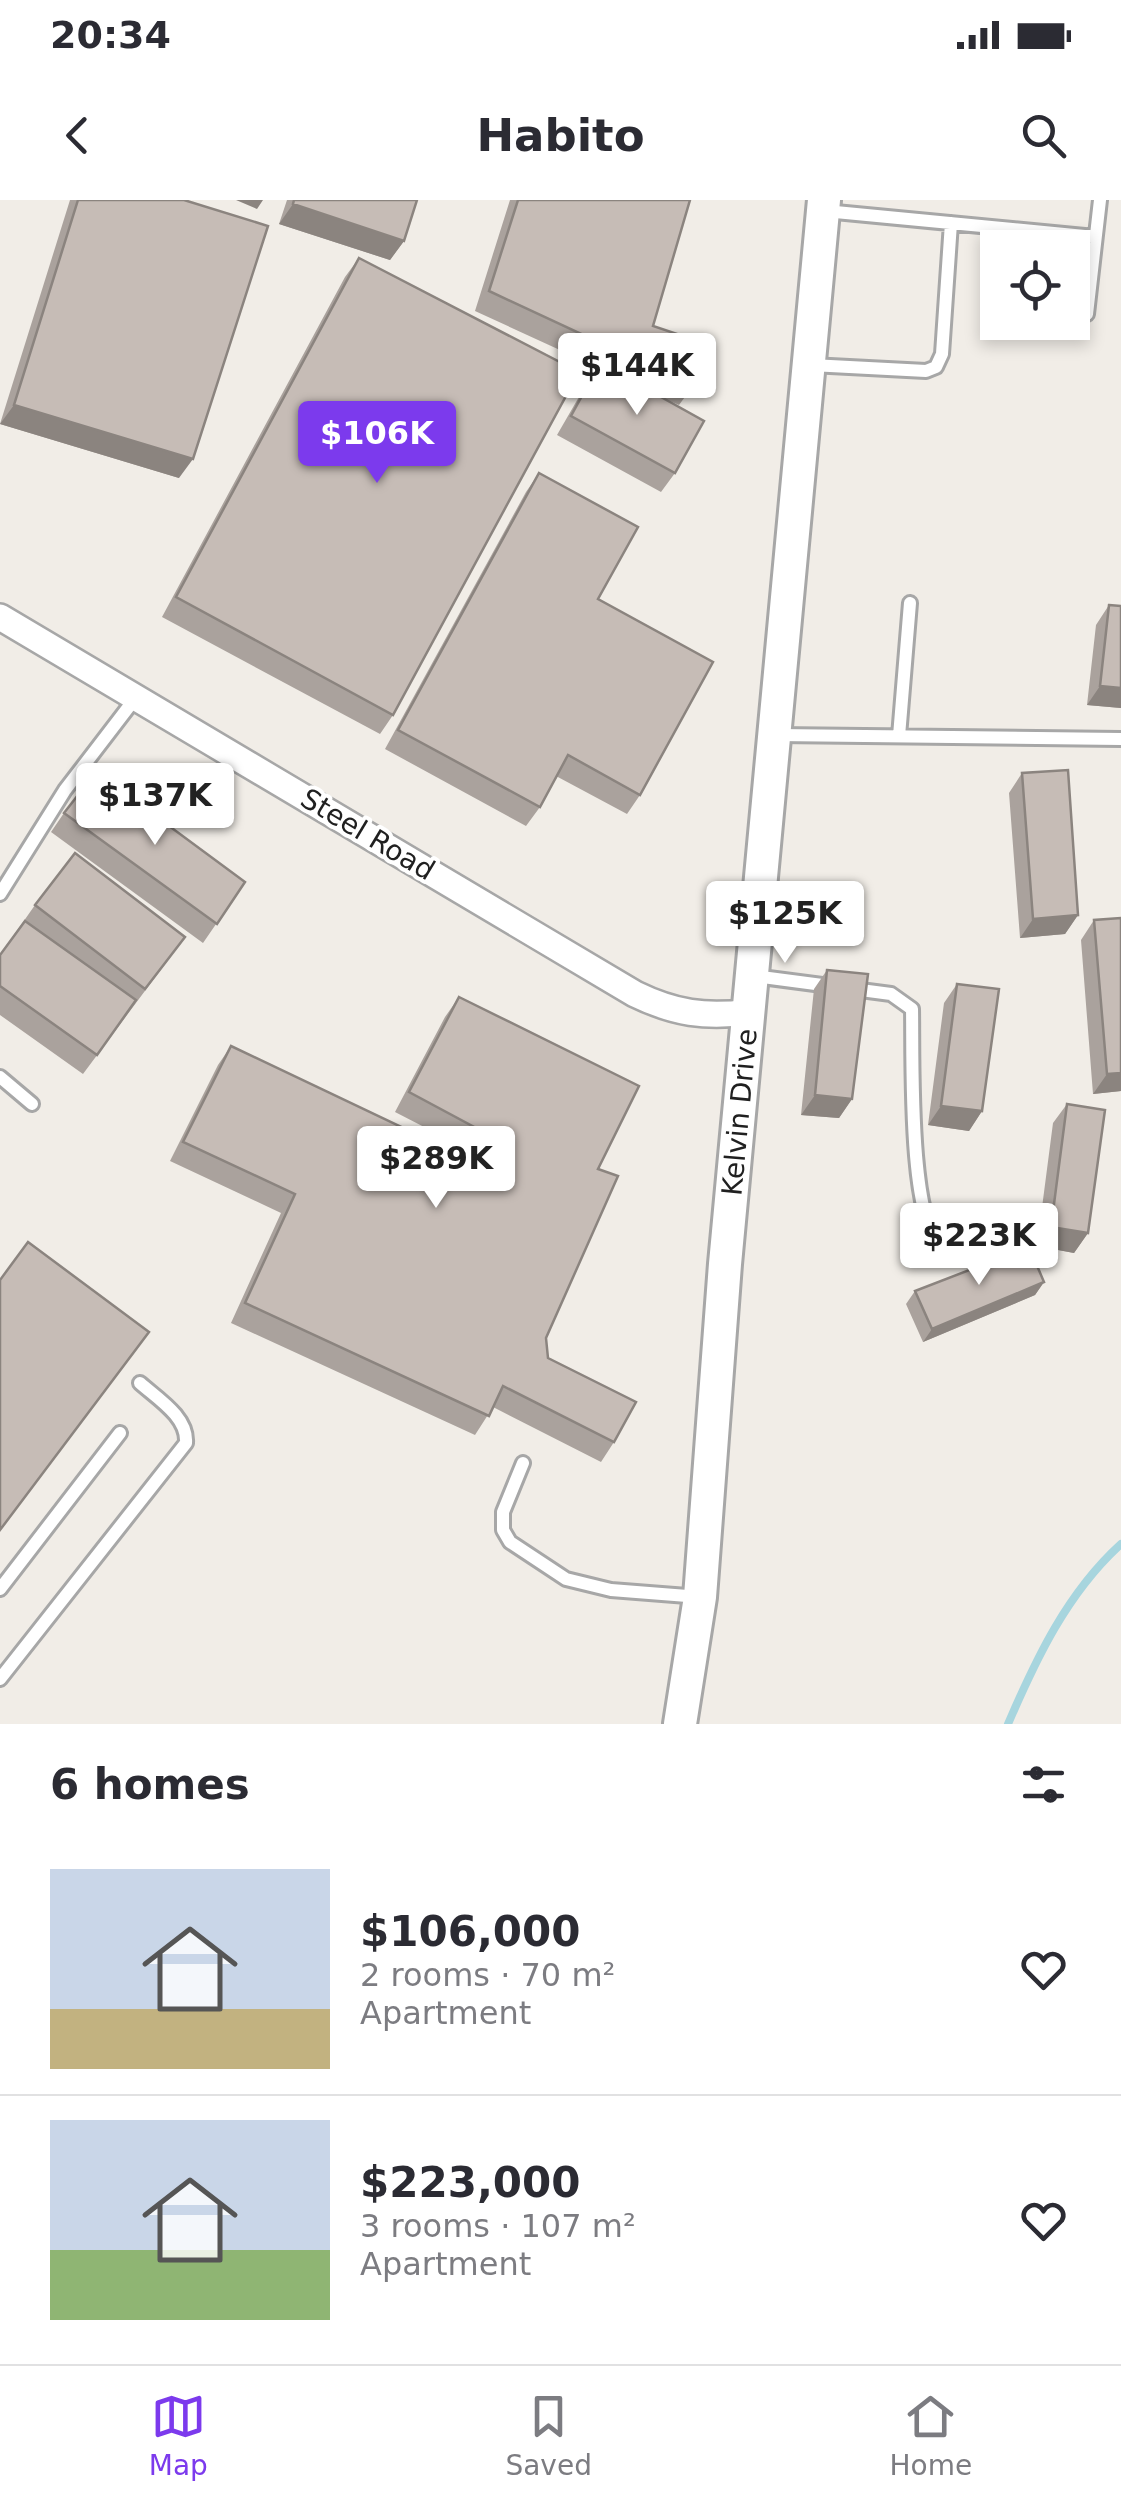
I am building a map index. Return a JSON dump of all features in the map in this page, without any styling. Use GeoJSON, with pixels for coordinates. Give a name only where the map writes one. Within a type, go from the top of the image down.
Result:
{"type":"FeatureCollection","features":[{"type":"Feature","properties":{"kind":"street","name":"Kelvin Drive"},"geometry":{"type":"LineString","coordinates":[[680,1724],[700,1597],[748,1012],[823,205]]}},
{"type":"Feature","properties":{"kind":"street","name":"Steel Road"},"geometry":{"type":"LineString","coordinates":[[0,617],[636,994],[684,1013],[721,1016],[748,1012]]}},
{"type":"Feature","properties":{"kind":"lane"},"geometry":{"type":"LineString","coordinates":[[1090,289],[1100,200]]}},
{"type":"Feature","properties":{"kind":"lane"},"geometry":{"type":"LineString","coordinates":[[823,205],[1094,238]]}},
{"type":"Feature","properties":{"kind":"lane"},"geometry":{"type":"LineString","coordinates":[[808,365],[926,371],[936,367],[942,354],[951,223]]}},
{"type":"Feature","properties":{"kind":"lane"},"geometry":{"type":"LineString","coordinates":[[900,736],[910,603]]}},
{"type":"Feature","properties":{"kind":"lane"},"geometry":{"type":"LineString","coordinates":[[0,894],[65,790],[138,696]]}},
{"type":"Feature","properties":{"kind":"lane"},"geometry":{"type":"LineString","coordinates":[[774,735],[1121,739]]}},
{"type":"Feature","properties":{"kind":"lane"},"geometry":{"type":"LineString","coordinates":[[752,976],[891,994],[912,1009],[916,1156],[923,1210],[931,1236],[945,1246],[1032,1254]]}},
{"type":"Feature","properties":{"kind":"lane"},"geometry":{"type":"LineString","coordinates":[[0,1077],[32,1104]]}},
{"type":"Feature","properties":{"kind":"lane"},"geometry":{"type":"LineString","coordinates":[[0,1679],[186,1443],[183,1422],[140,1383]]}},
{"type":"Feature","properties":{"kind":"lane"},"geometry":{"type":"LineString","coordinates":[[0,1589],[120,1433]]}},
{"type":"Feature","properties":{"kind":"lane"},"geometry":{"type":"LineString","coordinates":[[523,1462],[503,1512],[503,1530],[510,1542],[566,1578],[611,1590],[700,1597]]}},
{"type":"Feature","properties":{"kind":"building"},"geometry":{"type":"Polygon","coordinates":[[[78,200],[184,200],[268,226],[193,459],[14,405],[78,200]]]}},
{"type":"Feature","properties":{"kind":"building"},"geometry":{"type":"Polygon","coordinates":[[[294,200],[417,200],[404,241],[293,204],[294,200]]]}},
{"type":"Feature","properties":{"kind":"building"},"geometry":{"type":"Polygon","coordinates":[[[518,200],[690,200],[653,326],[707,344],[693,386],[489,291],[518,200]]]}},
{"type":"Feature","properties":{"kind":"building"},"geometry":{"type":"Polygon","coordinates":[[[359,258],[579,372],[393,715],[176,597],[359,258]]]}},
{"type":"Feature","properties":{"kind":"building"},"geometry":{"type":"Polygon","coordinates":[[[600,363],[704,421],[675,473],[571,416],[600,363]]]}},
{"type":"Feature","properties":{"kind":"building"},"geometry":{"type":"Polygon","coordinates":[[[539,473],[638,527],[598,599],[713,662],[640,795],[568,755],[540,807],[398,730],[539,473]]]}},
{"type":"Feature","properties":{"kind":"building"},"geometry":{"type":"Polygon","coordinates":[[[1109,605],[1121,606],[1121,688],[1100,686],[1109,605]]]}},
{"type":"Feature","properties":{"kind":"building"},"geometry":{"type":"Polygon","coordinates":[[[1068,770],[1078,915],[1033,919],[1022,773],[1068,770]]]}},
{"type":"Feature","properties":{"kind":"building"},"geometry":{"type":"Polygon","coordinates":[[[96,772],[245,882],[217,924],[64,813],[96,772]]]}},
{"type":"Feature","properties":{"kind":"building"},"geometry":{"type":"Polygon","coordinates":[[[75,853],[185,937],[145,989],[35,905],[75,853]]]}},
{"type":"Feature","properties":{"kind":"building"},"geometry":{"type":"Polygon","coordinates":[[[1121,918],[1121,1073],[1107,1074],[1094,920],[1121,918]]]}},
{"type":"Feature","properties":{"kind":"building"},"geometry":{"type":"Polygon","coordinates":[[[25,921],[136,1000],[97,1055],[0,986],[0,955],[25,921]]]}},
{"type":"Feature","properties":{"kind":"building"},"geometry":{"type":"Polygon","coordinates":[[[827,970],[868,974],[852,1099],[815,1095],[827,970]]]}},
{"type":"Feature","properties":{"kind":"building"},"geometry":{"type":"Polygon","coordinates":[[[957,984],[999,989],[982,1111],[941,1106],[957,984]]]}},
{"type":"Feature","properties":{"kind":"building"},"geometry":{"type":"Polygon","coordinates":[[[459,997],[639,1086],[598,1169],[618,1176],[546,1338],[548,1358],[636,1402],[614,1442],[503,1386],[489,1416],[245,1303],[295,1194],[183,1142],[231,1046],[460,1155],[476,1128],[409,1092],[459,997]]]}},
{"type":"Feature","properties":{"kind":"building"},"geometry":{"type":"Polygon","coordinates":[[[1067,1104],[1105,1110],[1088,1233],[1051,1227],[1067,1104]]]}},
{"type":"Feature","properties":{"kind":"building"},"geometry":{"type":"Polygon","coordinates":[[[28,1242],[149,1332],[0,1530],[0,1280],[28,1242]]]}},
{"type":"Feature","properties":{"kind":"building"},"geometry":{"type":"Polygon","coordinates":[[[1029,1247],[1044,1282],[932,1329],[915,1291],[1029,1247]]]}},
{"type":"Feature","properties":{"kind":"waterway"},"geometry":{"type":"LineString","coordinates":[[1008,1724],[1042,1651],[1069,1605],[1121,1544]]}}]}
